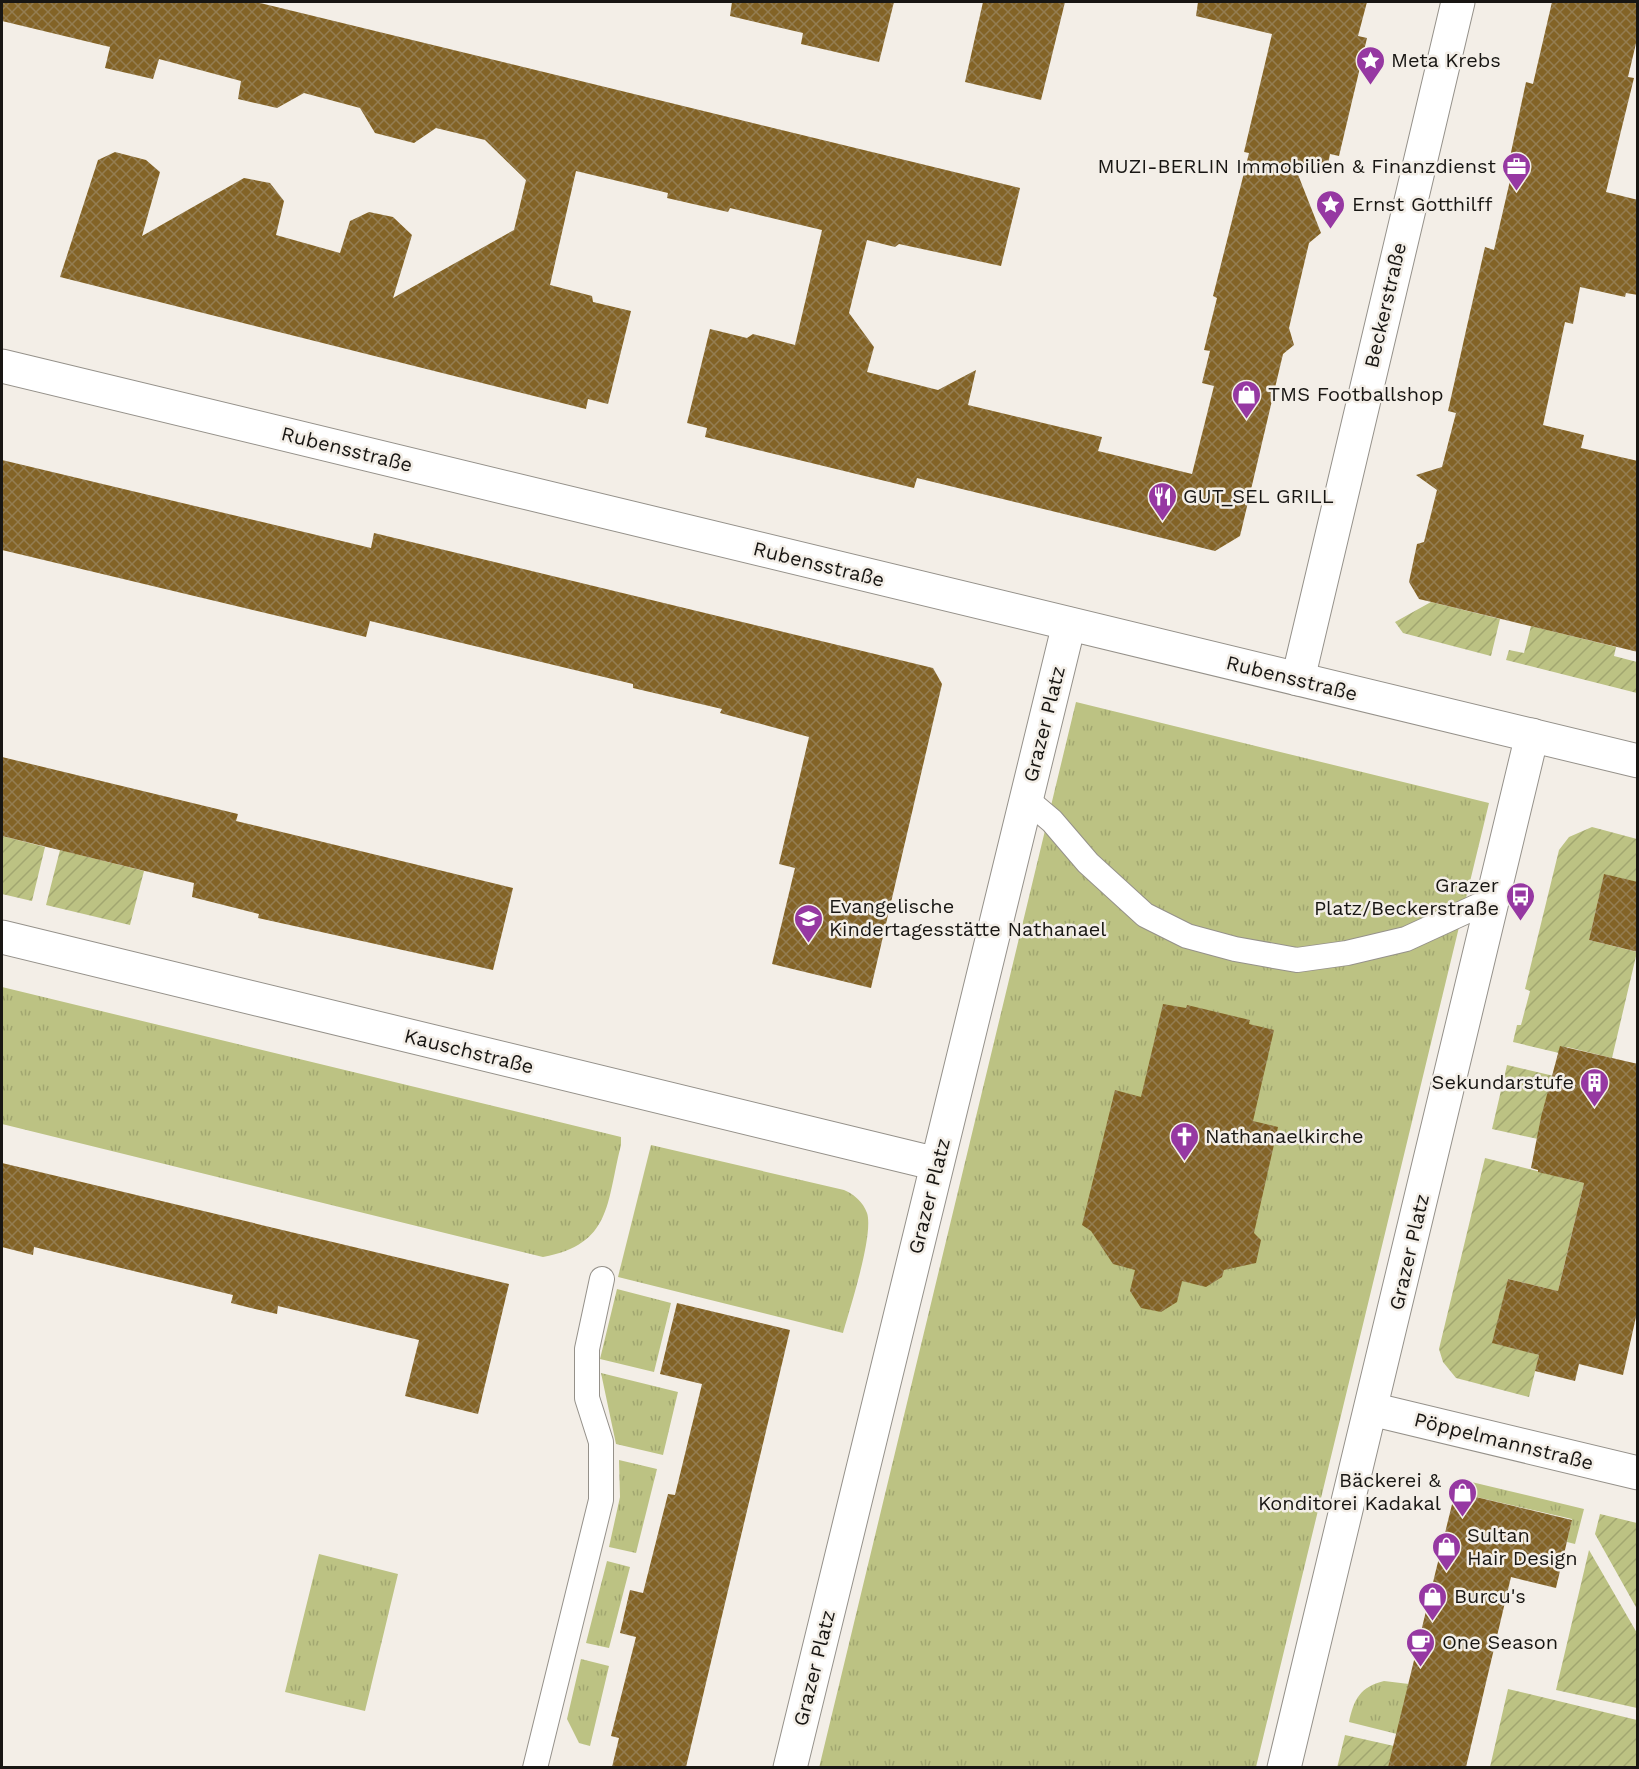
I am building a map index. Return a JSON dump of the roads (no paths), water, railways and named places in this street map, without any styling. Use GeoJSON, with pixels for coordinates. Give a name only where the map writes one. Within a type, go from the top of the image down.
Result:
{"type":"FeatureCollection","features":[{"type":"Feature","properties":{"kind":"street","name":"Beckerstraße"},"geometry":{"type":"LineString","coordinates":[[1298,679],[1458,2]]}},
{"type":"Feature","properties":{"kind":"street","name":"Rubensstraße"},"geometry":{"type":"LineString","coordinates":[[2,366],[1638,761]]}},
{"type":"Feature","properties":{"kind":"street","name":"Grazer Platz"},"geometry":{"type":"LineString","coordinates":[[790,1767],[1069,624]]}},
{"type":"Feature","properties":{"kind":"street","name":"Grazer Platz"},"geometry":{"type":"LineString","coordinates":[[1284,1767],[1532,735]]}},
{"type":"Feature","properties":{"kind":"street","name":"Kauschstraße"},"geometry":{"type":"LineString","coordinates":[[2,937],[937,1164]]}},
{"type":"Feature","properties":{"kind":"street","name":"Pöppelmannstraße"},"geometry":{"type":"LineString","coordinates":[[1371,1409],[1638,1473]]}},
{"type":"Feature","properties":{"kind":"lane"},"geometry":{"type":"LineString","coordinates":[[1026,800],[1052,821],[1088,863],[1144,915],[1187,936],[1235,949],[1297,960],[1347,953],[1406,939],[1493,899]]}},
{"type":"Feature","properties":{"kind":"lane"},"geometry":{"type":"LineString","coordinates":[[535,1767],[601,1500],[601,1442],[587,1398],[586,1349],[602,1279]]}},
{"type":"Feature","properties":{"kind":"place","name":"Meta Krebs"},"geometry":{"type":"Point","coordinates":[1370,86]}},
{"type":"Feature","properties":{"kind":"place","name":"MUZI-BERLIN Immobilien & Finanzdienst"},"geometry":{"type":"Point","coordinates":[1517,192]}},
{"type":"Feature","properties":{"kind":"place","name":"Ernst Gotthilff"},"geometry":{"type":"Point","coordinates":[1331,230]}},
{"type":"Feature","properties":{"kind":"place","name":"TMS Footballshop"},"geometry":{"type":"Point","coordinates":[1247,420]}},
{"type":"Feature","properties":{"kind":"place","name":"GUT_SEL GRILL"},"geometry":{"type":"Point","coordinates":[1162,522]}},
{"type":"Feature","properties":{"kind":"place","name":"Grazer Platz/Beckerstraße"},"geometry":{"type":"Point","coordinates":[1520,922]}},
{"type":"Feature","properties":{"kind":"place","name":"Evangelische Kindertagesstätte Nathanael"},"geometry":{"type":"Point","coordinates":[808,944]}},
{"type":"Feature","properties":{"kind":"place","name":"Sekundarstufe"},"geometry":{"type":"Point","coordinates":[1595,1108]}},
{"type":"Feature","properties":{"kind":"place","name":"Nathanaelkirche"},"geometry":{"type":"Point","coordinates":[1184,1162]}},
{"type":"Feature","properties":{"kind":"place","name":"Bäckerei & Konditorei Kadakal"},"geometry":{"type":"Point","coordinates":[1462,1518]}},
{"type":"Feature","properties":{"kind":"place","name":"Sultan Hair Design"},"geometry":{"type":"Point","coordinates":[1446,1572]}},
{"type":"Feature","properties":{"kind":"place","name":"Burcu's"},"geometry":{"type":"Point","coordinates":[1433,1622]}},
{"type":"Feature","properties":{"kind":"place","name":"One Season"},"geometry":{"type":"Point","coordinates":[1421,1668]}}]}
